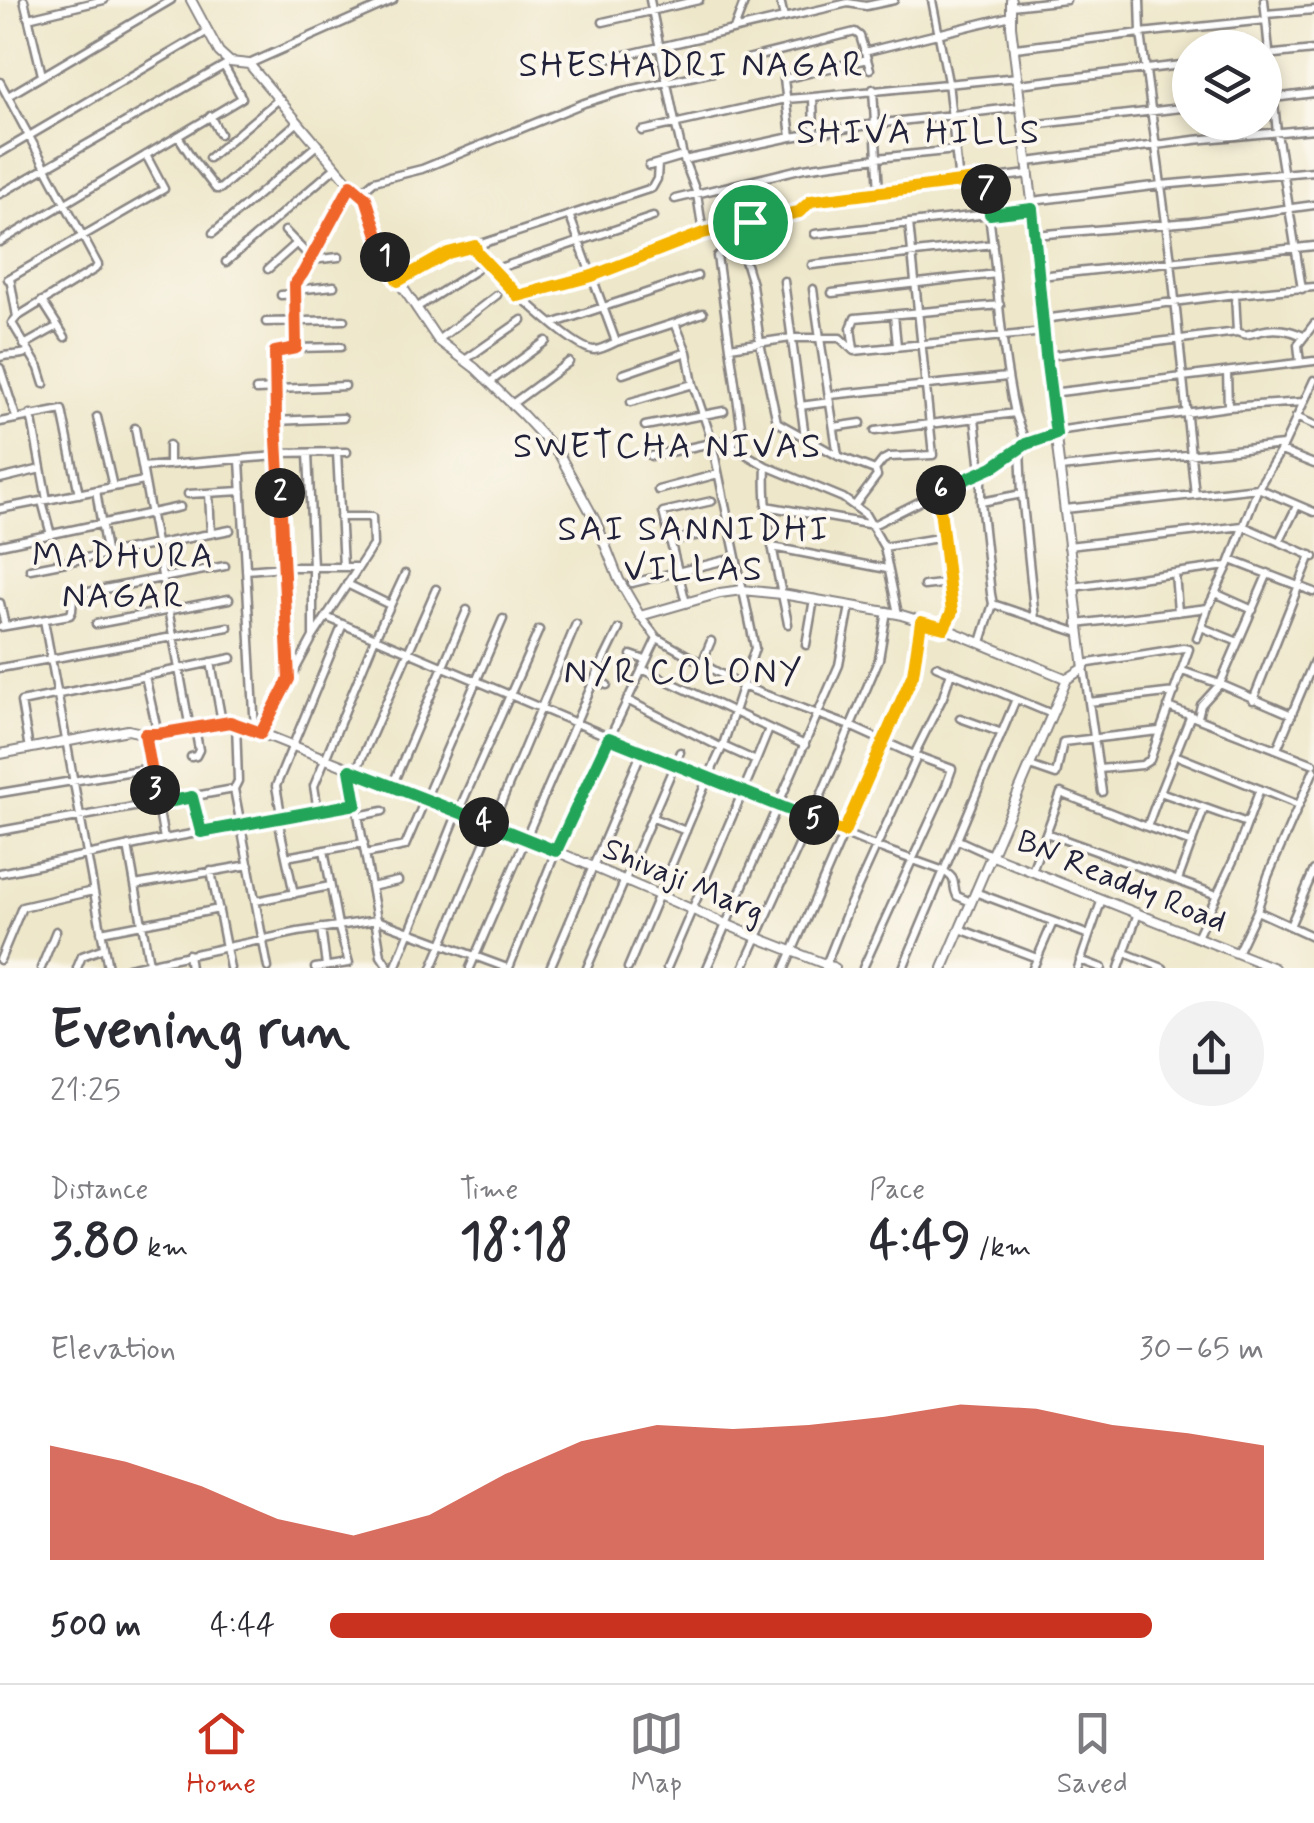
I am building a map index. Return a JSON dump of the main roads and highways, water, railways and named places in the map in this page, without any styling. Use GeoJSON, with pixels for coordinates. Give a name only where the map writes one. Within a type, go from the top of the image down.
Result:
{"type":"FeatureCollection","features":[{"type":"Feature","properties":{"kind":"district","name":"SHESHADRI NAGAR"},"geometry":{"type":"Point","coordinates":[692,64]}},
{"type":"Feature","properties":{"kind":"district","name":"SHIVA HILLS"},"geometry":{"type":"Point","coordinates":[919,131]}},
{"type":"Feature","properties":{"kind":"district","name":"SWETCHA NIVAS"},"geometry":{"type":"Point","coordinates":[668,445]}},
{"type":"Feature","properties":{"kind":"district","name":"SAI SANNIDHI VILLAS"},"geometry":{"type":"Point","coordinates":[694,548]}},
{"type":"Feature","properties":{"kind":"district","name":"MADHURA NAGAR"},"geometry":{"type":"Point","coordinates":[124,575]}},
{"type":"Feature","properties":{"kind":"district","name":"NYR COLONY"},"geometry":{"type":"Point","coordinates":[684,671]}}]}
